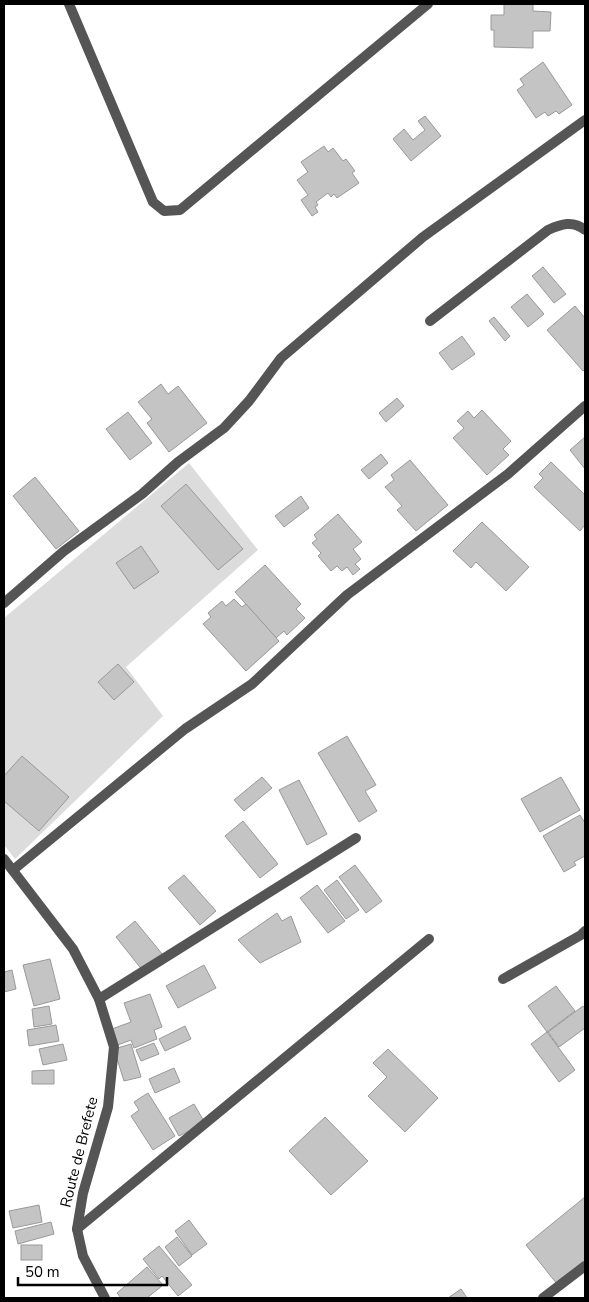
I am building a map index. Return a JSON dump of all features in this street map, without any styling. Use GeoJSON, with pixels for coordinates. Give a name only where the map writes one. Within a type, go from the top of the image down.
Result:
{"type":"FeatureCollection","features":[{"type":"Feature","properties":{"kind":"street"},"geometry":{"type":"LineString","coordinates":[[70,4],[153,202],[164,211],[180,210],[428,4]]}},
{"type":"Feature","properties":{"kind":"street"},"geometry":{"type":"LineString","coordinates":[[4,602],[64,550],[142,494],[178,462],[224,428],[249,401],[281,358],[423,237],[585,120]]}},
{"type":"Feature","properties":{"kind":"street"},"geometry":{"type":"LineString","coordinates":[[430,322],[548,230],[560,224],[572,223],[585,230]]}},
{"type":"Feature","properties":{"kind":"street"},"geometry":{"type":"LineString","coordinates":[[13,870],[185,729],[252,684],[347,595],[508,474],[585,406]]}},
{"type":"Feature","properties":{"kind":"street"},"geometry":{"type":"LineString","coordinates":[[99,999],[356,838]]}},
{"type":"Feature","properties":{"kind":"street","name":"Route de Brefete"},"geometry":{"type":"LineString","coordinates":[[4,859],[73,949],[99,999],[114,1047],[108,1107],[83,1193],[77,1229],[83,1256],[105,1298]]}},
{"type":"Feature","properties":{"kind":"street"},"geometry":{"type":"LineString","coordinates":[[503,979],[584,936]]}},
{"type":"Feature","properties":{"kind":"street"},"geometry":{"type":"LineString","coordinates":[[77,1229],[429,939]]}},
{"type":"Feature","properties":{"kind":"street"},"geometry":{"type":"LineString","coordinates":[[543,1298],[585,1266]]}},
{"type":"Feature","properties":{"kind":"shaded area"},"geometry":{"type":"Polygon","coordinates":[[[189,463],[258,550],[126,667],[163,716],[15,859],[4,845],[4,618],[189,463]]]}},
{"type":"Feature","properties":{"kind":"building"},"geometry":{"type":"Polygon","coordinates":[[[504,4],[533,4],[533,11],[551,12],[550,31],[533,31],[533,48],[494,47],[494,30],[491,30],[491,15],[504,15],[504,4]]]}},
{"type":"Feature","properties":{"kind":"building"},"geometry":{"type":"Polygon","coordinates":[[[543,62],[572,105],[559,114],[556,111],[548,116],[545,112],[536,118],[517,90],[524,85],[520,79],[543,62]]]}},
{"type":"Feature","properties":{"kind":"building"},"geometry":{"type":"Polygon","coordinates":[[[425,116],[441,136],[411,161],[393,139],[404,129],[413,140],[425,130],[418,121],[425,116]]]}},
{"type":"Feature","properties":{"kind":"building"},"geometry":{"type":"Polygon","coordinates":[[[324,146],[328,152],[333,148],[343,161],[346,159],[355,171],[352,173],[359,183],[337,198],[334,194],[331,197],[328,193],[316,202],[318,205],[315,207],[318,212],[312,216],[301,200],[308,195],[297,180],[308,172],[301,162],[324,146]]]}},
{"type":"Feature","properties":{"kind":"building"},"geometry":{"type":"Polygon","coordinates":[[[543,267],[566,294],[554,303],[532,276],[543,267]]]}},
{"type":"Feature","properties":{"kind":"building"},"geometry":{"type":"Polygon","coordinates":[[[527,294],[544,314],[528,327],[511,307],[527,294]]]}},
{"type":"Feature","properties":{"kind":"building"},"geometry":{"type":"Polygon","coordinates":[[[575,306],[585,318],[585,369],[583,371],[547,330],[575,306]]]}},
{"type":"Feature","properties":{"kind":"building"},"geometry":{"type":"Polygon","coordinates":[[[494,317],[510,336],[505,341],[489,321],[494,317]]]}},
{"type":"Feature","properties":{"kind":"building"},"geometry":{"type":"Polygon","coordinates":[[[462,336],[475,354],[452,370],[439,353],[462,336]]]}},
{"type":"Feature","properties":{"kind":"building"},"geometry":{"type":"Polygon","coordinates":[[[161,384],[168,394],[178,386],[207,423],[169,452],[147,423],[152,419],[138,402],[161,384]]]}},
{"type":"Feature","properties":{"kind":"building"},"geometry":{"type":"Polygon","coordinates":[[[397,398],[404,406],[386,422],[379,413],[397,398]]]}},
{"type":"Feature","properties":{"kind":"building"},"geometry":{"type":"Polygon","coordinates":[[[482,410],[511,441],[503,449],[509,455],[487,475],[453,438],[464,428],[457,421],[468,411],[474,418],[482,410]]]}},
{"type":"Feature","properties":{"kind":"building"},"geometry":{"type":"Polygon","coordinates":[[[128,412],[152,443],[130,460],[106,429],[128,412]]]}},
{"type":"Feature","properties":{"kind":"building"},"geometry":{"type":"Polygon","coordinates":[[[585,437],[585,469],[570,450],[585,437]]]}},
{"type":"Feature","properties":{"kind":"building"},"geometry":{"type":"Polygon","coordinates":[[[381,454],[388,463],[369,479],[361,470],[381,454]]]}},
{"type":"Feature","properties":{"kind":"building"},"geometry":{"type":"Polygon","coordinates":[[[410,460],[448,505],[416,531],[397,510],[402,506],[385,487],[394,480],[391,475],[410,460]]]}},
{"type":"Feature","properties":{"kind":"building"},"geometry":{"type":"Polygon","coordinates":[[[551,462],[585,495],[585,527],[580,531],[534,487],[543,478],[539,474],[551,462]]]}},
{"type":"Feature","properties":{"kind":"building"},"geometry":{"type":"Polygon","coordinates":[[[35,477],[79,531],[56,549],[13,496],[35,477]]]}},
{"type":"Feature","properties":{"kind":"building"},"geometry":{"type":"Polygon","coordinates":[[[186,484],[243,549],[218,570],[161,506],[186,484]]]}},
{"type":"Feature","properties":{"kind":"building"},"geometry":{"type":"Polygon","coordinates":[[[301,496],[309,508],[284,527],[275,516],[301,496]]]}},
{"type":"Feature","properties":{"kind":"building"},"geometry":{"type":"Polygon","coordinates":[[[338,514],[362,542],[353,549],[361,559],[355,564],[360,569],[353,575],[347,567],[342,571],[337,566],[331,571],[318,556],[321,553],[312,543],[317,539],[314,535],[338,514]]]}},
{"type":"Feature","properties":{"kind":"building"},"geometry":{"type":"Polygon","coordinates":[[[482,522],[529,567],[506,591],[476,562],[471,568],[453,551],[482,522]]]}},
{"type":"Feature","properties":{"kind":"building"},"geometry":{"type":"Polygon","coordinates":[[[141,546],[159,572],[134,589],[116,563],[141,546]]]}},
{"type":"Feature","properties":{"kind":"building"},"geometry":{"type":"Polygon","coordinates":[[[265,565],[301,604],[296,609],[305,618],[287,635],[284,631],[276,638],[235,592],[265,565]]]}},
{"type":"Feature","properties":{"kind":"building"},"geometry":{"type":"Polygon","coordinates":[[[234,599],[242,607],[246,604],[279,641],[246,671],[203,624],[211,617],[208,613],[222,601],[226,606],[234,599]]]}},
{"type":"Feature","properties":{"kind":"building"},"geometry":{"type":"Polygon","coordinates":[[[118,664],[134,682],[114,700],[98,682],[118,664]]]}},
{"type":"Feature","properties":{"kind":"building"},"geometry":{"type":"Polygon","coordinates":[[[347,736],[376,785],[365,791],[377,811],[359,822],[318,753],[347,736]]]}},
{"type":"Feature","properties":{"kind":"building"},"geometry":{"type":"Polygon","coordinates":[[[22,756],[69,797],[39,831],[4,801],[4,776],[22,756]]]}},
{"type":"Feature","properties":{"kind":"building"},"geometry":{"type":"Polygon","coordinates":[[[262,777],[272,788],[244,811],[234,800],[262,777]]]}},
{"type":"Feature","properties":{"kind":"building"},"geometry":{"type":"Polygon","coordinates":[[[561,777],[580,810],[540,832],[521,799],[561,777]]]}},
{"type":"Feature","properties":{"kind":"building"},"geometry":{"type":"Polygon","coordinates":[[[299,780],[327,834],[307,845],[279,790],[299,780]]]}},
{"type":"Feature","properties":{"kind":"building"},"geometry":{"type":"Polygon","coordinates":[[[580,815],[585,823],[585,856],[574,862],[576,865],[564,872],[543,836],[580,815]]]}},
{"type":"Feature","properties":{"kind":"building"},"geometry":{"type":"Polygon","coordinates":[[[243,821],[278,864],[260,878],[225,836],[243,821]]]}},
{"type":"Feature","properties":{"kind":"building"},"geometry":{"type":"Polygon","coordinates":[[[355,865],[382,901],[366,913],[339,877],[355,865]]]}},
{"type":"Feature","properties":{"kind":"building"},"geometry":{"type":"Polygon","coordinates":[[[184,875],[216,911],[200,925],[168,888],[184,875]]]}},
{"type":"Feature","properties":{"kind":"building"},"geometry":{"type":"Polygon","coordinates":[[[337,880],[359,910],[346,919],[324,890],[337,880]]]}},
{"type":"Feature","properties":{"kind":"building"},"geometry":{"type":"Polygon","coordinates":[[[317,885],[345,921],[328,933],[300,898],[317,885]]]}},
{"type":"Feature","properties":{"kind":"building"},"geometry":{"type":"Polygon","coordinates":[[[277,913],[282,921],[291,916],[301,942],[260,963],[238,940],[277,913]]]}},
{"type":"Feature","properties":{"kind":"building"},"geometry":{"type":"Polygon","coordinates":[[[135,921],[163,955],[143,971],[116,937],[135,921]]]}},
{"type":"Feature","properties":{"kind":"building"},"geometry":{"type":"Polygon","coordinates":[[[50,959],[60,999],[34,1006],[23,965],[50,959]]]}},
{"type":"Feature","properties":{"kind":"building"},"geometry":{"type":"Polygon","coordinates":[[[204,965],[216,988],[178,1008],[166,986],[204,965]]]}},
{"type":"Feature","properties":{"kind":"building"},"geometry":{"type":"Polygon","coordinates":[[[12,970],[16,989],[4,992],[4,972],[12,970]]]}},
{"type":"Feature","properties":{"kind":"building"},"geometry":{"type":"Polygon","coordinates":[[[556,986],[575,1011],[547,1032],[528,1006],[556,986]]]}},
{"type":"Feature","properties":{"kind":"building"},"geometry":{"type":"Polygon","coordinates":[[[150,994],[162,1027],[154,1030],[157,1039],[134,1048],[131,1040],[115,1046],[109,1030],[131,1022],[124,1003],[150,994]]]}},
{"type":"Feature","properties":{"kind":"building"},"geometry":{"type":"Polygon","coordinates":[[[49,1006],[52,1024],[34,1027],[32,1009],[49,1006]]]}},
{"type":"Feature","properties":{"kind":"building"},"geometry":{"type":"Polygon","coordinates":[[[583,1006],[585,1009],[585,1028],[559,1047],[548,1032],[583,1006]]]}},
{"type":"Feature","properties":{"kind":"building"},"geometry":{"type":"Polygon","coordinates":[[[56,1025],[59,1041],[29,1046],[27,1030],[56,1025]]]}},
{"type":"Feature","properties":{"kind":"building"},"geometry":{"type":"Polygon","coordinates":[[[185,1026],[191,1039],[165,1051],[159,1039],[185,1026]]]}},
{"type":"Feature","properties":{"kind":"building"},"geometry":{"type":"Polygon","coordinates":[[[547,1032],[575,1070],[559,1082],[531,1044],[547,1032]]]}},
{"type":"Feature","properties":{"kind":"building"},"geometry":{"type":"Polygon","coordinates":[[[154,1043],[159,1054],[141,1061],[136,1050],[154,1043]]]}},
{"type":"Feature","properties":{"kind":"building"},"geometry":{"type":"Polygon","coordinates":[[[63,1044],[67,1060],[43,1065],[39,1049],[63,1044]]]}},
{"type":"Feature","properties":{"kind":"building"},"geometry":{"type":"Polygon","coordinates":[[[131,1044],[141,1077],[124,1081],[114,1049],[131,1044]]]}},
{"type":"Feature","properties":{"kind":"building"},"geometry":{"type":"Polygon","coordinates":[[[388,1049],[438,1098],[405,1132],[368,1096],[387,1077],[373,1063],[388,1049]]]}},
{"type":"Feature","properties":{"kind":"building"},"geometry":{"type":"Polygon","coordinates":[[[174,1068],[180,1082],[155,1093],[149,1079],[174,1068]]]}},
{"type":"Feature","properties":{"kind":"building"},"geometry":{"type":"Polygon","coordinates":[[[54,1070],[54,1084],[32,1084],[32,1071],[54,1070]]]}},
{"type":"Feature","properties":{"kind":"building"},"geometry":{"type":"Polygon","coordinates":[[[148,1093],[175,1136],[153,1150],[131,1116],[139,1110],[134,1102],[148,1093]]]}},
{"type":"Feature","properties":{"kind":"building"},"geometry":{"type":"Polygon","coordinates":[[[194,1104],[205,1123],[179,1136],[169,1118],[194,1104]]]}},
{"type":"Feature","properties":{"kind":"building"},"geometry":{"type":"Polygon","coordinates":[[[325,1117],[368,1161],[331,1195],[289,1151],[325,1117]]]}},
{"type":"Feature","properties":{"kind":"building"},"geometry":{"type":"Polygon","coordinates":[[[585,1197],[585,1262],[557,1284],[526,1245],[585,1197]]]}},
{"type":"Feature","properties":{"kind":"building"},"geometry":{"type":"Polygon","coordinates":[[[39,1205],[42,1222],[13,1228],[9,1211],[39,1205]]]}},
{"type":"Feature","properties":{"kind":"building"},"geometry":{"type":"Polygon","coordinates":[[[189,1220],[207,1244],[192,1255],[175,1231],[189,1220]]]}},
{"type":"Feature","properties":{"kind":"building"},"geometry":{"type":"Polygon","coordinates":[[[51,1222],[54,1234],[18,1244],[15,1231],[51,1222]]]}},
{"type":"Feature","properties":{"kind":"building"},"geometry":{"type":"Polygon","coordinates":[[[177,1237],[192,1256],[179,1266],[165,1247],[177,1237]]]}},
{"type":"Feature","properties":{"kind":"building"},"geometry":{"type":"Polygon","coordinates":[[[21,1245],[42,1245],[42,1260],[21,1260],[21,1245]]]}},
{"type":"Feature","properties":{"kind":"building"},"geometry":{"type":"Polygon","coordinates":[[[159,1246],[192,1285],[178,1296],[162,1276],[159,1279],[143,1259],[159,1246]]]}},
{"type":"Feature","properties":{"kind":"building"},"geometry":{"type":"Polygon","coordinates":[[[147,1267],[163,1285],[147,1298],[121,1298],[117,1293],[147,1267]]]}},
{"type":"Feature","properties":{"kind":"building"},"geometry":{"type":"Polygon","coordinates":[[[461,1289],[467,1298],[448,1298],[461,1289]]]}}]}
